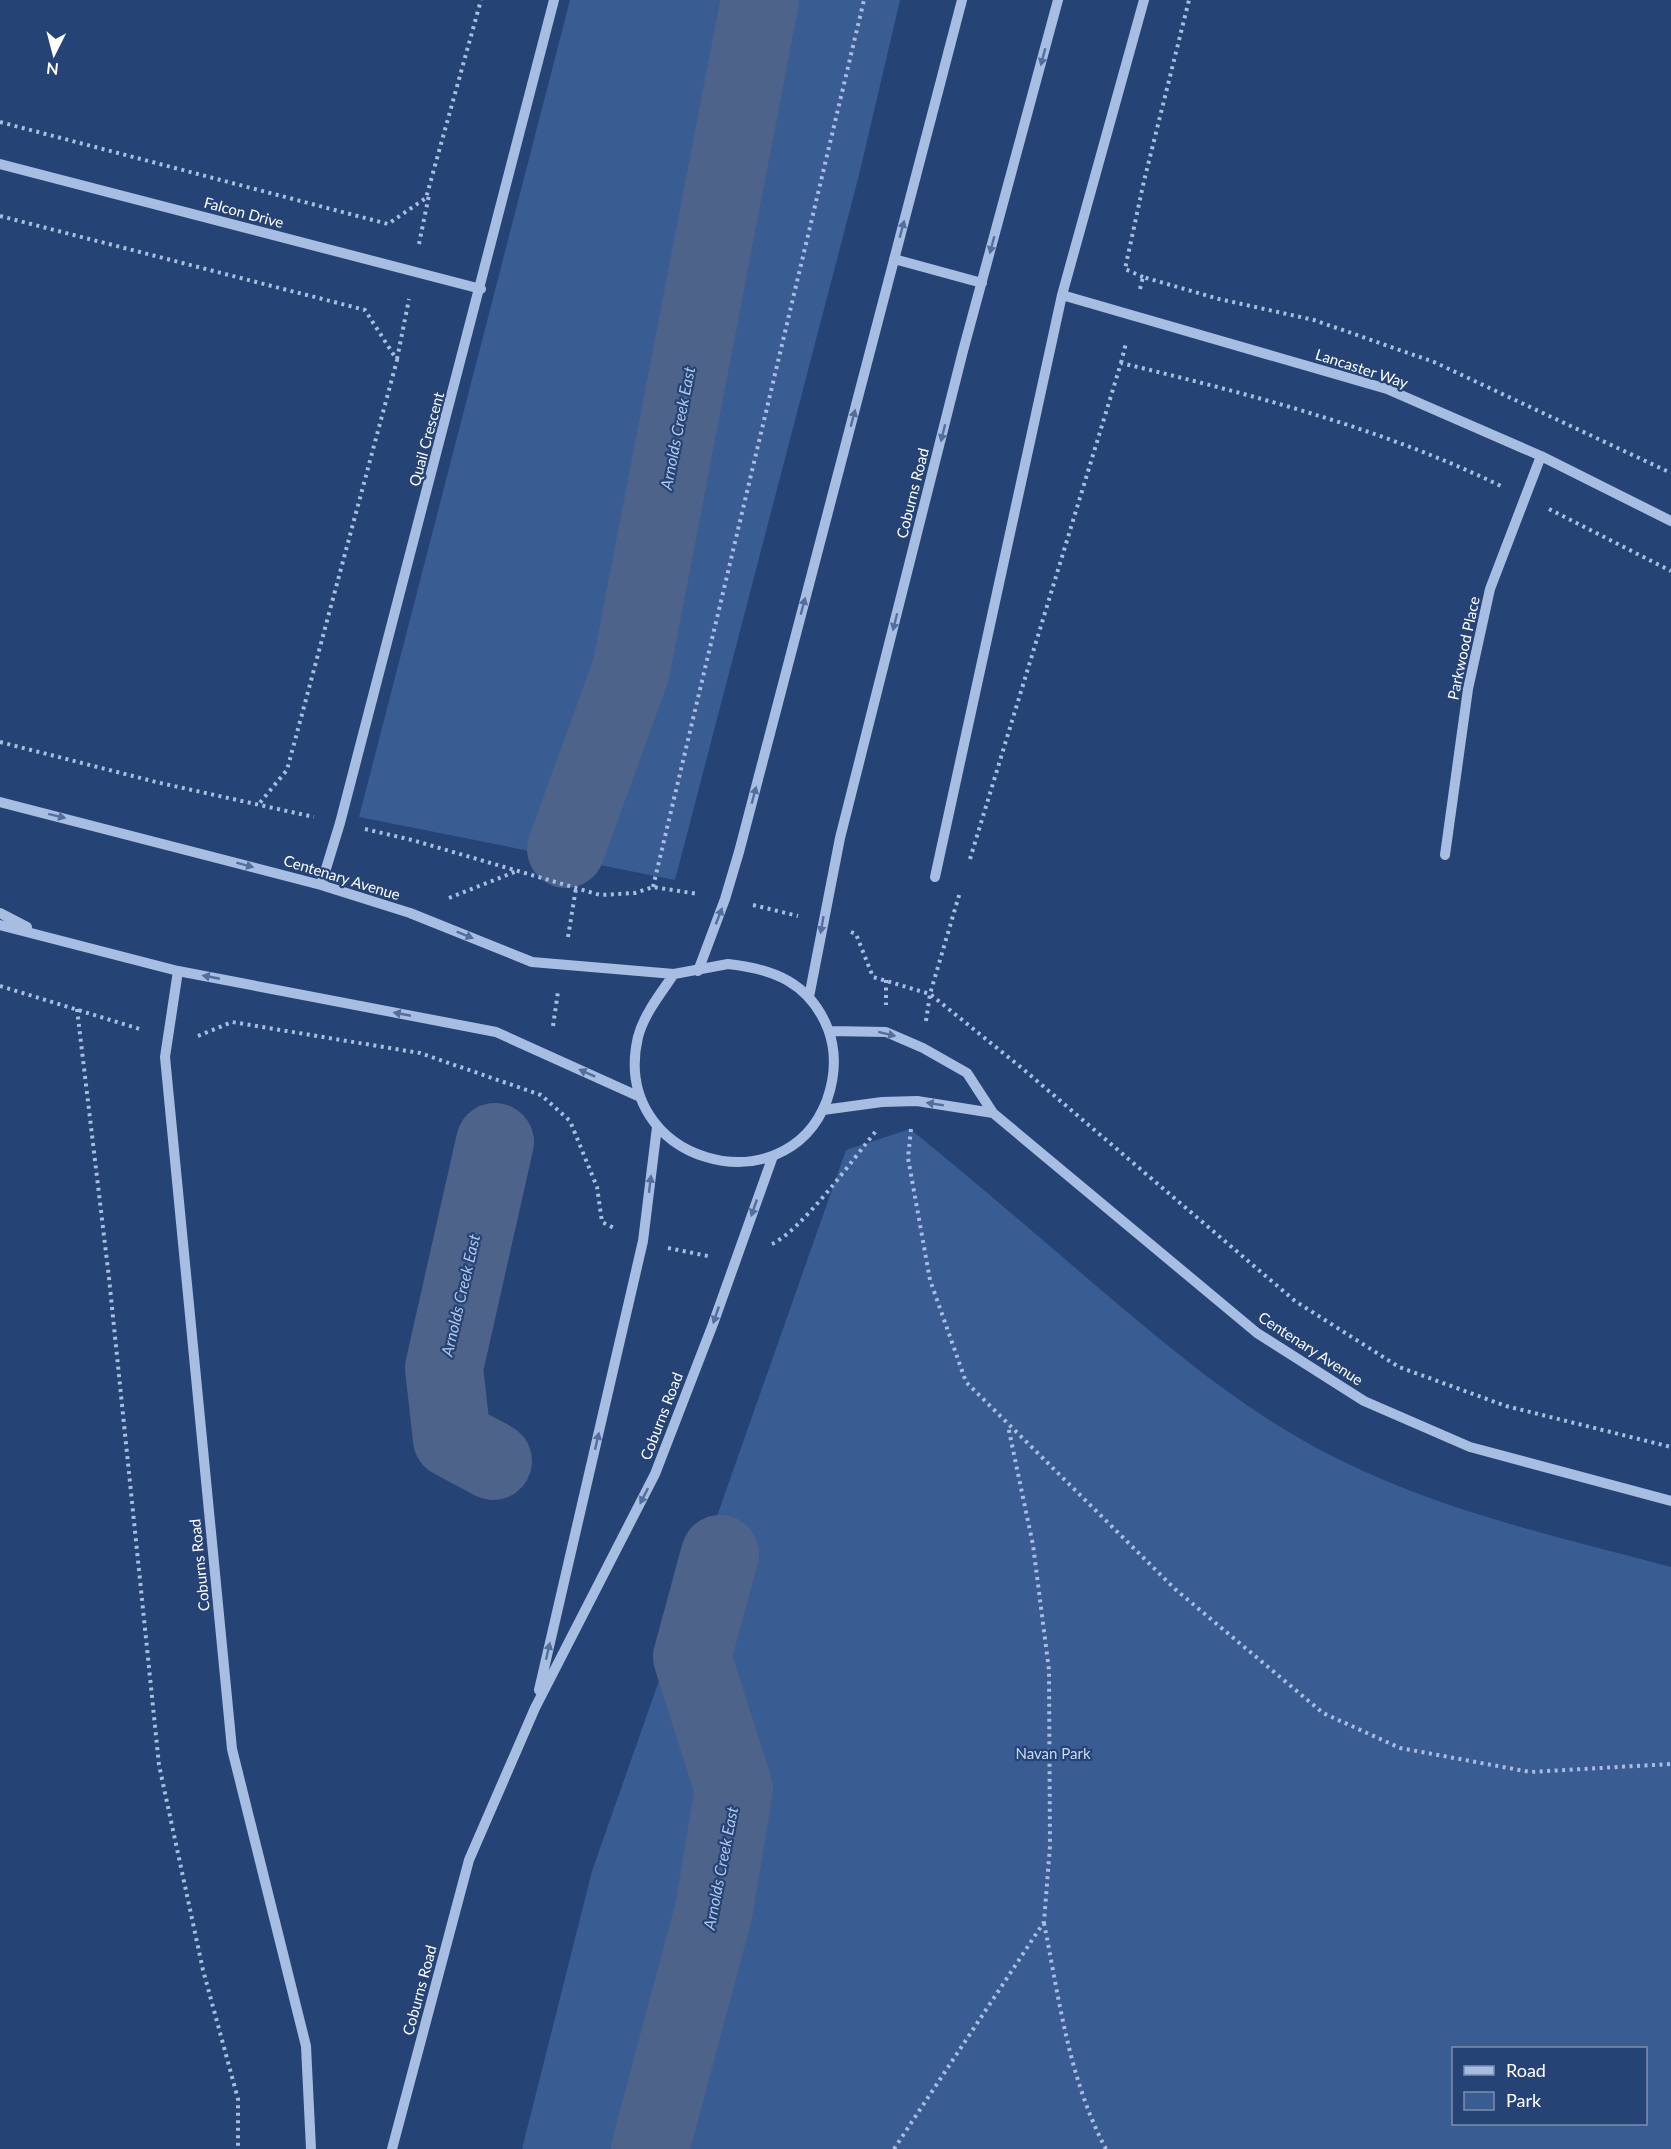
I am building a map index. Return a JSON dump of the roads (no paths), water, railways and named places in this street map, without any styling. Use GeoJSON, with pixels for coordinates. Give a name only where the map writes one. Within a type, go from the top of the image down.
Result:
{"type":"FeatureCollection","features":[{"type":"Feature","properties":{"kind":"street","name":"Quail Crescent"},"geometry":{"type":"LineString","coordinates":[[321,885],[340,824],[554,0]]}},
{"type":"Feature","properties":{"kind":"street"},"geometry":{"type":"LineString","coordinates":[[698,971],[726,899],[739,852],[962,0]]}},
{"type":"Feature","properties":{"kind":"street","name":"Coburns Road"},"geometry":{"type":"LineString","coordinates":[[809,997],[840,838],[982,283],[1058,0]]}},
{"type":"Feature","properties":{"kind":"street"},"geometry":{"type":"LineString","coordinates":[[934,877],[1062,295],[1144,0]]}},
{"type":"Feature","properties":{"kind":"street","name":"Falcon Drive"},"geometry":{"type":"LineString","coordinates":[[0,164],[480,289]]}},
{"type":"Feature","properties":{"kind":"street"},"geometry":{"type":"LineString","coordinates":[[894,260],[982,283]]}},
{"type":"Feature","properties":{"kind":"street","name":"Lancaster Way"},"geometry":{"type":"LineString","coordinates":[[1062,295],[1387,389],[1541,456],[1671,521]]}},
{"type":"Feature","properties":{"kind":"street","name":"Parkwood Place"},"geometry":{"type":"LineString","coordinates":[[1445,855],[1468,689],[1490,589],[1541,456]]}},
{"type":"Feature","properties":{"kind":"street","name":"Centenary Avenue"},"geometry":{"type":"LineString","coordinates":[[0,801],[321,885],[410,913],[532,962],[674,974]]}},
{"type":"Feature","properties":{"kind":"street"},"geometry":{"type":"LineString","coordinates":[[0,913],[43,936]]}},
{"type":"Feature","properties":{"kind":"street"},"geometry":{"type":"LineString","coordinates":[[0,925],[178,971],[496,1032],[640,1097]]}},
{"type":"Feature","properties":{"kind":"street"},"geometry":{"type":"LineString","coordinates":[[728,964],[758,967],[786,978],[809,997],[829,1031],[835,1058],[832,1085],[823,1110],[801,1138],[772,1156],[741,1163],[710,1160],[681,1148],[657,1127],[640,1097],[634,1066],[639,1035],[652,1007],[674,974],[728,964]]}},
{"type":"Feature","properties":{"kind":"street","name":"Coburns Road"},"geometry":{"type":"LineString","coordinates":[[178,971],[165,1057],[232,1749],[306,2046],[311,2149]]}},
{"type":"Feature","properties":{"kind":"street","name":"Centenary Avenue"},"geometry":{"type":"LineString","coordinates":[[829,1031],[886,1032],[923,1048],[967,1073],[993,1113],[1257,1333],[1364,1401],[1470,1447],[1671,1501]]}},
{"type":"Feature","properties":{"kind":"street"},"geometry":{"type":"LineString","coordinates":[[823,1110],[882,1102],[917,1101],[993,1113]]}},
{"type":"Feature","properties":{"kind":"street","name":"Coburns Road"},"geometry":{"type":"LineString","coordinates":[[535,1708],[643,1241],[657,1127]]}},
{"type":"Feature","properties":{"kind":"street","name":"Coburns Road"},"geometry":{"type":"LineString","coordinates":[[392,2149],[469,1860],[535,1708],[655,1474],[713,1324],[772,1156]]}},
{"type":"Feature","properties":{"kind":"waterway","name":"Arnolds Creek East"},"geometry":{"type":"LineString","coordinates":[[566,849],[631,670],[760,0]]}},
{"type":"Feature","properties":{"kind":"waterway","name":"Arnolds Creek East"},"geometry":{"type":"LineString","coordinates":[[493,1461],[452,1439],[444,1368],[495,1142]]}},
{"type":"Feature","properties":{"kind":"waterway","name":"Arnolds Creek East"},"geometry":{"type":"LineString","coordinates":[[650,2149],[714,1910],[734,1789],[692,1657],[720,1554]]}},
{"type":"Feature","properties":{"kind":"park label","name":"Navan Park"},"geometry":{"type":"Point","coordinates":[1053,1753]}}]}
